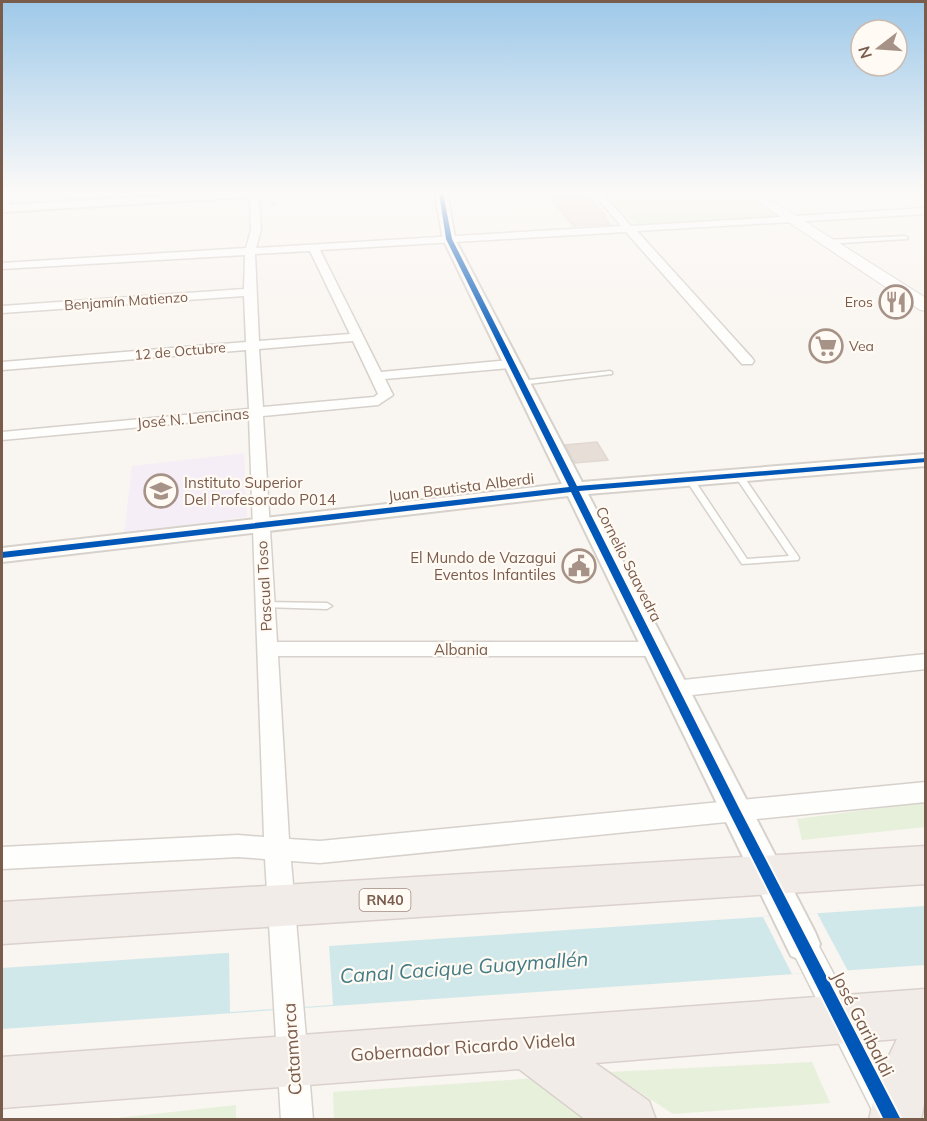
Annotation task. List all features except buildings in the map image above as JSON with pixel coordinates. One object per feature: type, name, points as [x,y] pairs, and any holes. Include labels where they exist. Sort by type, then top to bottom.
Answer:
[{"type":"highway","name":"RN40","points":[[2,923],[768,877],[926,865]]},
{"type":"highway","name":"Gobernador Ricardo Videla","points":[[2,1083],[926,1013]]},
{"type":"highway","points":[[524,1042],[630,1119]]},
{"type":"highway","points":[[894,1119],[905,1073],[913,1056],[926,1044]]},
{"type":"main road","points":[[831,245],[926,306]]},
{"type":"street","name":"Pascual Toso","points":[[252,245],[250,292],[255,412],[277,848],[287,978]]},
{"type":"street","points":[[2,266],[342,245]]},
{"type":"street","name":"Cornelio Saavedra","points":[[452,245],[735,812],[811,959]]},
{"type":"street","points":[[644,245],[747,361]]},
{"type":"street","points":[[313,247],[378,376],[515,374]]},
{"type":"street","name":"Benjamín Matienzo","points":[[2,310],[250,292]]},
{"type":"street","name":"12 de Octubre","points":[[2,366],[359,337]]},
{"type":"street","name":"José N. Lencinas","points":[[2,436],[378,400],[386,395],[378,376]]},
{"type":"street","name":"Juan Bautista Alberdi","points":[[2,555],[575,489],[926,460]]},
{"type":"street","name":"Albania","points":[[268,649],[655,649]]},
{"type":"street","points":[[674,689],[926,661]]},
{"type":"street","points":[[2,858],[238,846],[320,852],[926,792]]},
{"type":"street","name":"José Garibaldi","points":[[811,959],[894,1119]]},
{"type":"street","name":"Catamarca","points":[[287,978],[297,1119]]},
{"type":"lane","points":[[515,374],[610,373]]},
{"type":"lane","points":[[690,480],[745,562],[795,558],[739,476]]},
{"type":"lane","points":[[266,605],[327,606]]},
{"type":"shaded area","points":[[244,453],[247,517],[124,533],[132,466]]},
{"type":"green space","points":[[925,802],[925,827],[802,840],[797,819]]},
{"type":"green space","points":[[812,1062],[830,1103],[673,1114],[609,1072]]},
{"type":"green space","points":[[538,1078],[587,1119],[334,1119],[333,1092]]},
{"type":"green space","points":[[236,1105],[236,1119],[108,1119]]},
{"type":"water","name":"Canal Cacique Guaymallén","points":[[925,906],[925,965],[2,1029],[2,968]]},
{"type":"pier","points":[[817,913],[848,971],[792,974],[763,917]]},
{"type":"pier","points":[[329,945],[333,1005],[230,1012],[229,952]]},
{"type":"cycle path","points":[[452,245],[735,812],[893,1120]]},
{"type":"cycle path","points":[[2,555],[575,489],[926,460]]},
{"type":"place","name":"Eros","points":[[896,302]]},
{"type":"place","name":"Vea","points":[[826,346]]},
{"type":"place","name":"Instituto Superior Del Profesorado P014","points":[[161,491]]},
{"type":"place","name":"El Mundo de Vazagui Eventos Infantiles","points":[[579,566]]}]
